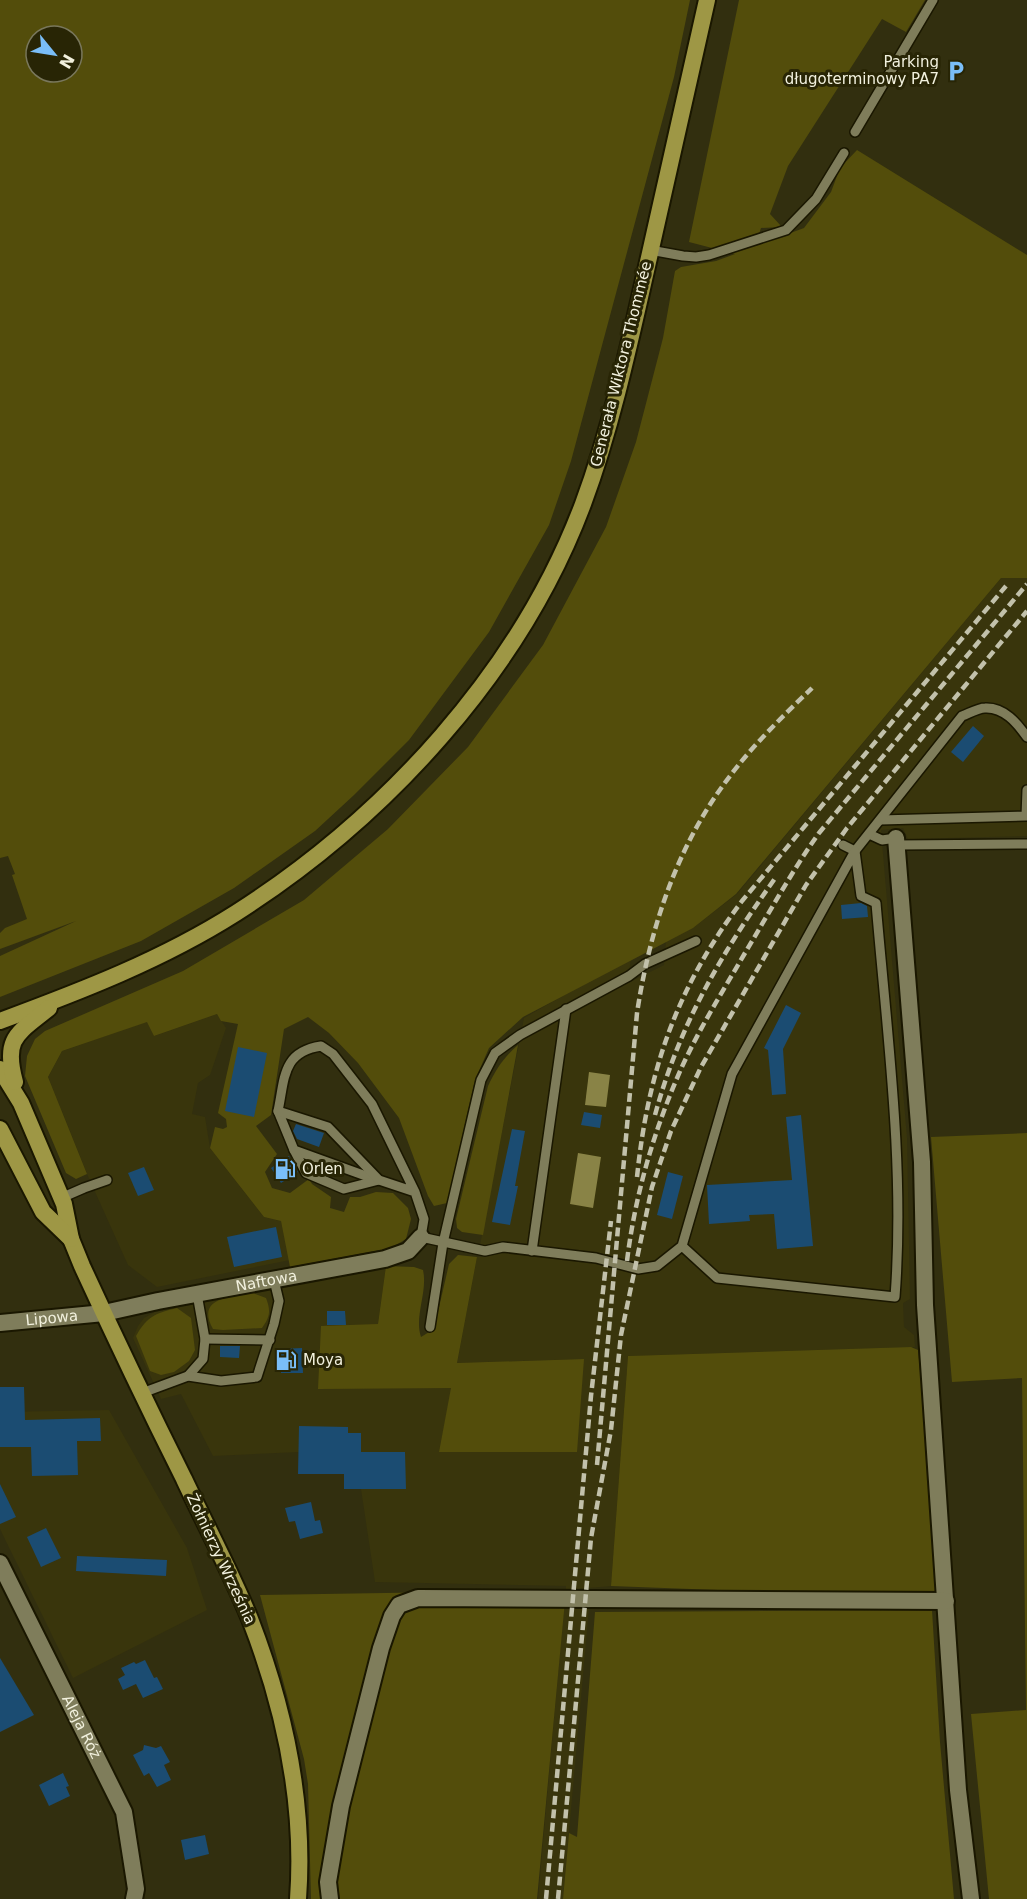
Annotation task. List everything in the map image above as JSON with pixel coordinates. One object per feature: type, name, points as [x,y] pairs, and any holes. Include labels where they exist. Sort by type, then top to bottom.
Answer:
[{"type":"main road","name":"Generała Wiktora Thommée","points":[[0,1021],[61,998],[168,951],[235,914],[290,876],[340,837],[386,795],[428,751],[472,698],[530,612],[564,548],[583,503],[620,380],[707,0]]},
{"type":"main road","points":[[21,1103],[10,1063],[12,1043],[26,1027],[61,998]]},
{"type":"main road","name":"Żołnierzy Września","points":[[0,1068],[21,1103],[61,1198],[71,1239],[249,1618],[270,1676],[286,1737],[295,1791],[299,1854],[298,1899]]},
{"type":"main road","name":"Żołnierzy Września","points":[[0,1129],[43,1212],[71,1239]]},
{"type":"street","points":[[896,841],[921,1142],[925,1305],[958,1791],[971,1899]]},
{"type":"street","name":"Naftowa","points":[[104,1313],[385,1259],[408,1251],[421,1237]]},
{"type":"street","name":"Lipowa","points":[[0,1323],[104,1313]]},
{"type":"street","name":"Aleja Róż","points":[[0,1563],[124,1812],[136,1889],[134,1899]]},
{"type":"street","points":[[330,1899],[328,1882],[341,1806],[381,1648],[399,1605],[418,1598],[946,1601]]},
{"type":"lane","points":[[855,132],[933,0]]},
{"type":"lane","points":[[650,250],[696,257],[709,255],[786,230],[816,199],[844,153]]},
{"type":"lane","points":[[379,1180],[344,1189],[306,1173],[278,1111],[287,1068],[295,1055],[306,1048],[321,1046],[333,1054],[372,1104],[416,1192],[424,1219],[421,1237],[486,1251],[503,1247],[596,1258],[638,1269],[657,1266],[682,1245],[732,1074],[855,851],[962,716],[983,707],[1001,711],[1017,722],[1027,737]]},
{"type":"lane","points":[[880,820],[1026,816],[1027,790]]},
{"type":"lane","points":[[869,834],[882,840],[896,841],[1027,844]]},
{"type":"lane","points":[[843,845],[855,851]]},
{"type":"lane","points":[[682,1245],[717,1278],[895,1297],[899,1243],[896,1137],[876,903],[861,896],[855,851]]},
{"type":"lane","points":[[430,1327],[443,1243],[481,1080],[495,1053],[566,1009],[629,976],[645,964],[696,941]]},
{"type":"lane","points":[[532,1251],[566,1009]]},
{"type":"lane","points":[[278,1111],[328,1127],[379,1180]]},
{"type":"lane","points":[[294,1150],[416,1192]]},
{"type":"lane","points":[[61,1198],[106,1180]]},
{"type":"lane","points":[[188,1376],[222,1381],[257,1377],[270,1340],[279,1301],[274,1280]]},
{"type":"lane","points":[[142,1393],[188,1376],[203,1359],[205,1339],[197,1294]]},
{"type":"lane","points":[[205,1339],[270,1340]]},
{"type":"shaded area","points":[[0,0],[690,0],[674,77],[571,461],[549,525],[489,632],[409,740],[315,831],[234,888],[141,941],[0,997],[0,956],[76,921],[0,949],[0,933],[5,928],[27,919],[8,856],[0,858]]},
{"type":"shaded area","points":[[739,0],[925,0],[906,32],[882,19],[788,166],[770,214],[782,227],[761,228],[755,246],[804,228],[831,192],[840,168],[857,150],[1027,255],[1027,578],[1001,578],[736,894],[693,928],[523,1017],[489,1048],[475,1080],[447,1203],[434,1206],[428,1196],[399,1118],[358,1063],[329,1033],[308,1017],[284,1029],[271,1115],[256,1126],[277,1154],[265,1172],[272,1188],[290,1193],[309,1179],[312,1184],[331,1197],[330,1208],[344,1212],[350,1197],[360,1197],[376,1192],[393,1193],[408,1208],[411,1219],[406,1239],[391,1248],[290,1267],[281,1221],[264,1217],[210,1148],[215,1127],[223,1129],[227,1127],[226,1119],[218,1113],[238,1024],[221,1021],[217,1014],[154,1036],[147,1022],[62,1051],[48,1077],[87,1174],[76,1179],[66,1173],[25,1076],[27,1056],[35,1039],[45,1031],[183,971],[304,900],[388,829],[468,747],[543,645],[606,527],[636,442],[663,338],[675,271],[681,267],[716,261],[735,254],[689,242]]},
{"type":"shaded area","points":[[1001,578],[1027,578],[1027,836],[908,839],[903,828],[881,830],[907,1138],[910,1299],[903,1303],[904,1327],[914,1335],[915,1347],[628,1356],[611,1586],[566,1590],[566,1586],[375,1582],[361,1489],[361,1452],[213,1456],[181,1394],[161,1399],[133,1338],[138,1326],[144,1318],[155,1312],[386,1266],[378,1324],[452,1388],[439,1452],[584,1359],[457,1363],[477,1257],[484,1257],[487,1245],[480,1245],[524,1018],[631,957],[628,983],[664,965],[666,941],[694,927],[737,894]]},
{"type":"shaded area","points":[[217,1014],[226,1028],[210,1075],[198,1083],[192,1114],[205,1117],[210,1148],[264,1217],[281,1221],[290,1260],[157,1287],[128,1265],[87,1174],[48,1077],[62,1051],[148,1021],[154,1036]]},
{"type":"shaded area","points":[[518,1045],[483,1235],[462,1232],[457,1228],[456,1219],[488,1086],[501,1064]]},
{"type":"shaded area","points":[[589,1072],[610,1075],[606,1107],[585,1105]]},
{"type":"shaded area","points":[[1027,1133],[1027,1899],[989,1899],[971,1714],[1026,1710],[1022,1378],[952,1382],[931,1137]]},
{"type":"shaded area","points":[[578,1153],[601,1157],[593,1208],[570,1204]]},
{"type":"shaded area","points":[[458,1255],[477,1257],[457,1363],[584,1359],[577,1452],[439,1452],[451,1388],[318,1389],[321,1326],[378,1324],[386,1266],[414,1267],[423,1270],[424,1278],[419,1321],[421,1337],[434,1329],[449,1264]]},
{"type":"shaded area","points":[[253,1293],[266,1298],[268,1303],[269,1314],[262,1328],[213,1329],[209,1318],[212,1305],[218,1300]]},
{"type":"shaded area","points":[[177,1308],[191,1318],[195,1350],[189,1361],[174,1372],[161,1375],[150,1371],[136,1336],[153,1316]]},
{"type":"shaded area","points":[[911,1347],[918,1350],[941,1594],[822,1594],[611,1586],[628,1356]]},
{"type":"shaded area","points":[[109,1410],[187,1548],[207,1610],[73,1678],[0,1529],[0,1412]]},
{"type":"shaded area","points":[[566,1590],[537,1899],[311,1899],[308,1784],[304,1759],[260,1595]]},
{"type":"shaded area","points":[[564,1606],[589,1608],[563,1899],[538,1899]]},
{"type":"shaded area","points":[[932,1610],[940,1742],[954,1899],[563,1899],[569,1833],[577,1837],[595,1612]]},
{"type":"building","points":[[973,726],[984,736],[963,762],[951,752]]},
{"type":"building","points":[[861,903],[867,906],[868,917],[842,919],[841,905]]},
{"type":"building","points":[[786,1005],[801,1013],[783,1049],[786,1094],[772,1095],[768,1050],[764,1048]]},
{"type":"building","points":[[238,1047],[267,1053],[254,1117],[225,1111]]},
{"type":"building","points":[[584,1112],[602,1115],[600,1128],[581,1125]]},
{"type":"building","points":[[801,1115],[813,1246],[777,1249],[774,1214],[749,1215],[750,1221],[709,1224],[707,1185],[792,1180],[786,1117]]},
{"type":"building","points":[[296,1124],[324,1133],[319,1147],[297,1139],[293,1131]]},
{"type":"building","points":[[512,1129],[525,1131],[510,1225],[492,1222]]},
{"type":"building","name":"Orlen","points":[[289,1156],[298,1172],[281,1183],[271,1168]]},
{"type":"building","points":[[144,1167],[154,1190],[138,1196],[128,1173]]},
{"type":"building","points":[[668,1172],[683,1176],[672,1219],[657,1215]]},
{"type":"building","points":[[276,1227],[282,1257],[234,1267],[227,1237]]},
{"type":"building","points":[[327,1311],[345,1311],[346,1325],[327,1325]]},
{"type":"building","points":[[220,1346],[240,1346],[239,1358],[220,1357]]},
{"type":"building","points":[[302,1348],[303,1373],[281,1373],[281,1349]]},
{"type":"building","points":[[0,1387],[24,1387],[25,1420],[100,1418],[101,1441],[77,1441],[78,1475],[32,1476],[31,1447],[0,1447]]},
{"type":"building","points":[[299,1426],[348,1427],[348,1433],[361,1433],[361,1452],[405,1452],[406,1489],[344,1489],[344,1474],[298,1474]]},
{"type":"building","points":[[0,1484],[16,1517],[0,1524]]},
{"type":"building","points":[[311,1502],[315,1521],[320,1520],[323,1533],[300,1539],[295,1521],[289,1522],[285,1508]]},
{"type":"building","points":[[46,1528],[61,1558],[41,1567],[27,1537]]},
{"type":"building","points":[[77,1556],[167,1560],[166,1576],[76,1571]]},
{"type":"building","points":[[0,1658],[34,1715],[0,1732]]},
{"type":"building","points":[[145,1660],[154,1678],[157,1677],[163,1689],[143,1698],[136,1684],[123,1690],[118,1679],[125,1675],[121,1668]]},
{"type":"building","points":[[144,1745],[156,1748],[161,1746],[170,1762],[164,1765],[171,1780],[157,1787],[149,1773],[144,1776],[133,1755],[143,1750]]},
{"type":"building","points":[[63,1773],[69,1786],[66,1787],[70,1796],[49,1806],[39,1785]]},
{"type":"building","points":[[205,1835],[209,1854],[185,1860],[181,1840]]},
{"type":"railway","points":[[627,1261],[640,1187],[671,1092],[703,1025],[772,907],[819,833],[1027,584]]},
{"type":"railway","points":[[637,1177],[649,1101],[669,1031],[683,998],[719,933],[742,901],[1006,586]]},
{"type":"railway","points":[[558,1899],[591,1538],[611,1430],[621,1335],[652,1187],[671,1131],[701,1067],[806,885],[847,828],[1027,611]]},
{"type":"railway","points":[[597,1465],[637,1013],[658,919],[681,859],[711,803],[749,753],[812,688]]},
{"type":"railway","points":[[655,1115],[677,1050],[704,990],[737,934],[776,877]]},
{"type":"railway","points":[[546,1899],[591,1396],[611,1221]]},
{"type":"place","name":"Parking długoterminowy PA7","points":[[956,71]]},
{"type":"place","name":"Orlen","points":[[285,1169]]},
{"type":"place","name":"Moya","points":[[286,1360]]}]
